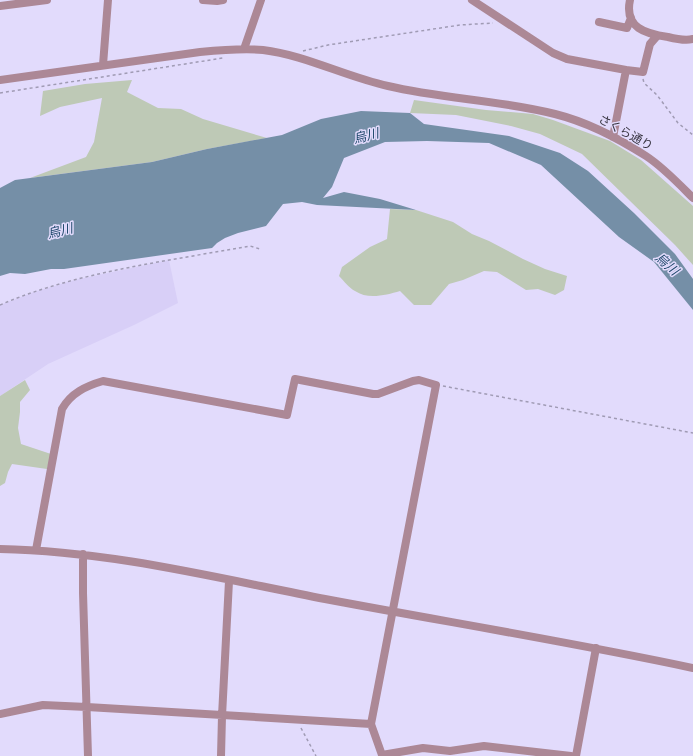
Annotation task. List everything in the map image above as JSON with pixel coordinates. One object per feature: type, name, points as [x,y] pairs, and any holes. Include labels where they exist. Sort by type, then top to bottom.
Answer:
[{"type":"street","points":[[0,6],[47,0]]},
{"type":"street","points":[[103,65],[108,0]]},
{"type":"street","points":[[202,0],[223,0]]},
{"type":"street","points":[[244,49],[261,0]]},
{"type":"street","points":[[472,0],[553,53],[567,59],[643,72],[650,44],[657,36]]},
{"type":"street","points":[[630,0],[628,7],[629,15],[641,30],[657,36],[683,40],[693,39]]},
{"type":"street","points":[[599,22],[627,28],[631,18]]},
{"type":"street","name":"さくら通り","points":[[0,80],[200,52],[231,49],[264,50],[296,57],[369,82],[398,88],[535,109],[573,120],[613,137],[647,156],[671,176],[693,198]]},
{"type":"street","points":[[613,137],[626,70]]},
{"type":"street","points":[[36,550],[62,409],[67,400],[86,387],[103,381],[287,416],[295,379],[373,394],[378,394],[419,380],[436,385],[371,724],[382,756],[423,748],[450,751],[484,746],[571,756]]},
{"type":"street","points":[[0,549],[83,554],[596,648],[693,668]]},
{"type":"street","points":[[83,554],[88,756]]},
{"type":"street","points":[[221,756],[229,581]]},
{"type":"street","points":[[576,756],[596,648]]},
{"type":"street","points":[[0,714],[43,705],[87,706],[222,716],[371,724]]},
{"type":"path","points":[[300,51],[328,45],[460,26],[497,23],[502,20]]},
{"type":"path","points":[[0,93],[228,58]]},
{"type":"path","points":[[643,72],[642,75],[644,83],[657,95],[678,123],[693,135]]},
{"type":"path","points":[[0,305],[34,292],[97,275],[169,260],[250,246],[260,249]]},
{"type":"path","points":[[436,385],[693,433]]},
{"type":"path","points":[[298,720],[316,756]]},
{"type":"shaded area","points":[[169,260],[178,303],[134,325],[48,364],[0,396],[0,305],[34,292],[75,280]]},
{"type":"green space","points":[[132,80],[127,92],[158,108],[181,109],[203,119],[267,138],[207,149],[152,162],[30,178],[86,157],[94,142],[102,98],[60,107],[40,116],[43,91],[85,84]]},
{"type":"green space","points":[[414,100],[486,110],[533,114],[610,141],[641,160],[693,206],[693,265],[675,245],[582,154],[540,134],[511,126],[456,115],[410,113]]},
{"type":"green space","points":[[390,209],[416,210],[453,222],[472,234],[523,259],[545,269],[567,276],[564,290],[555,295],[538,289],[526,290],[497,272],[484,271],[449,284],[431,305],[414,305],[400,291],[377,296],[360,294],[351,288],[339,276],[342,267],[370,247],[387,239]]},
{"type":"green space","points":[[25,380],[30,390],[20,402],[18,428],[21,444],[51,454],[47,469],[12,464],[5,483],[0,486],[0,396]]},
{"type":"water","name":"烏川","points":[[361,111],[410,113],[424,124],[509,136],[560,153],[588,171],[634,213],[675,254],[693,279],[693,310],[654,262],[619,237],[541,165],[489,143],[427,141],[385,142],[344,158],[332,187],[323,198],[344,192],[380,199],[416,210],[317,205],[302,202],[283,204],[266,226],[225,238],[212,248],[64,269],[51,269],[25,274],[10,273],[0,276],[0,188],[15,180],[152,162],[207,149],[282,135],[321,119]]}]
